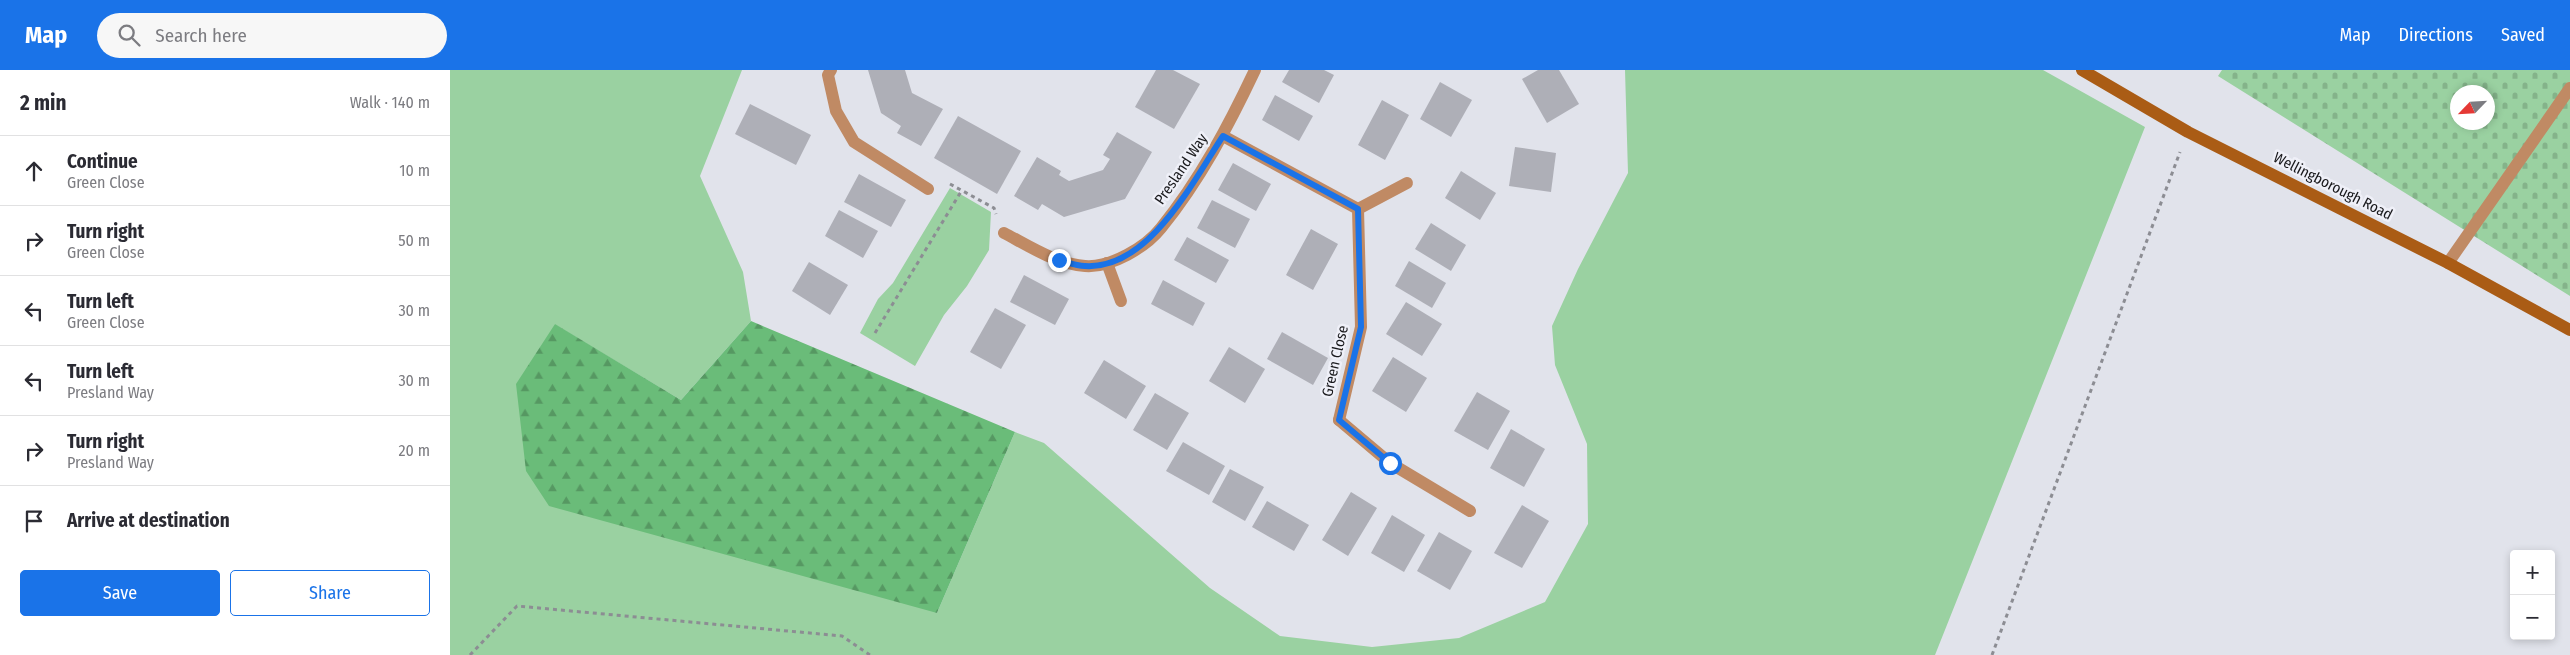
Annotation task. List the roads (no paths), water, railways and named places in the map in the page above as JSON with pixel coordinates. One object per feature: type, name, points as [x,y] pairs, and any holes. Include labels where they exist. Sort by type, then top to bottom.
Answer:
[{"type":"main road","name":"Wellingborough Road","points":[[2082,70],[2188,132],[2448,262],[2570,330]]},
{"type":"street","points":[[830,70],[828,75],[836,111],[854,142],[928,189]]},
{"type":"street","name":"Presland Way","points":[[1004,233],[1059,260],[1086,266],[1108,263],[1126,256],[1160,229],[1223,136],[1255,70]]},
{"type":"street","points":[[2448,262],[2570,88]]},
{"type":"street","points":[[1223,136],[1358,209],[1407,183]]},
{"type":"street","name":"Green Close","points":[[1358,209],[1361,327],[1339,420],[1390,463],[1470,511]]},
{"type":"street","points":[[1108,263],[1121,301]]}]
